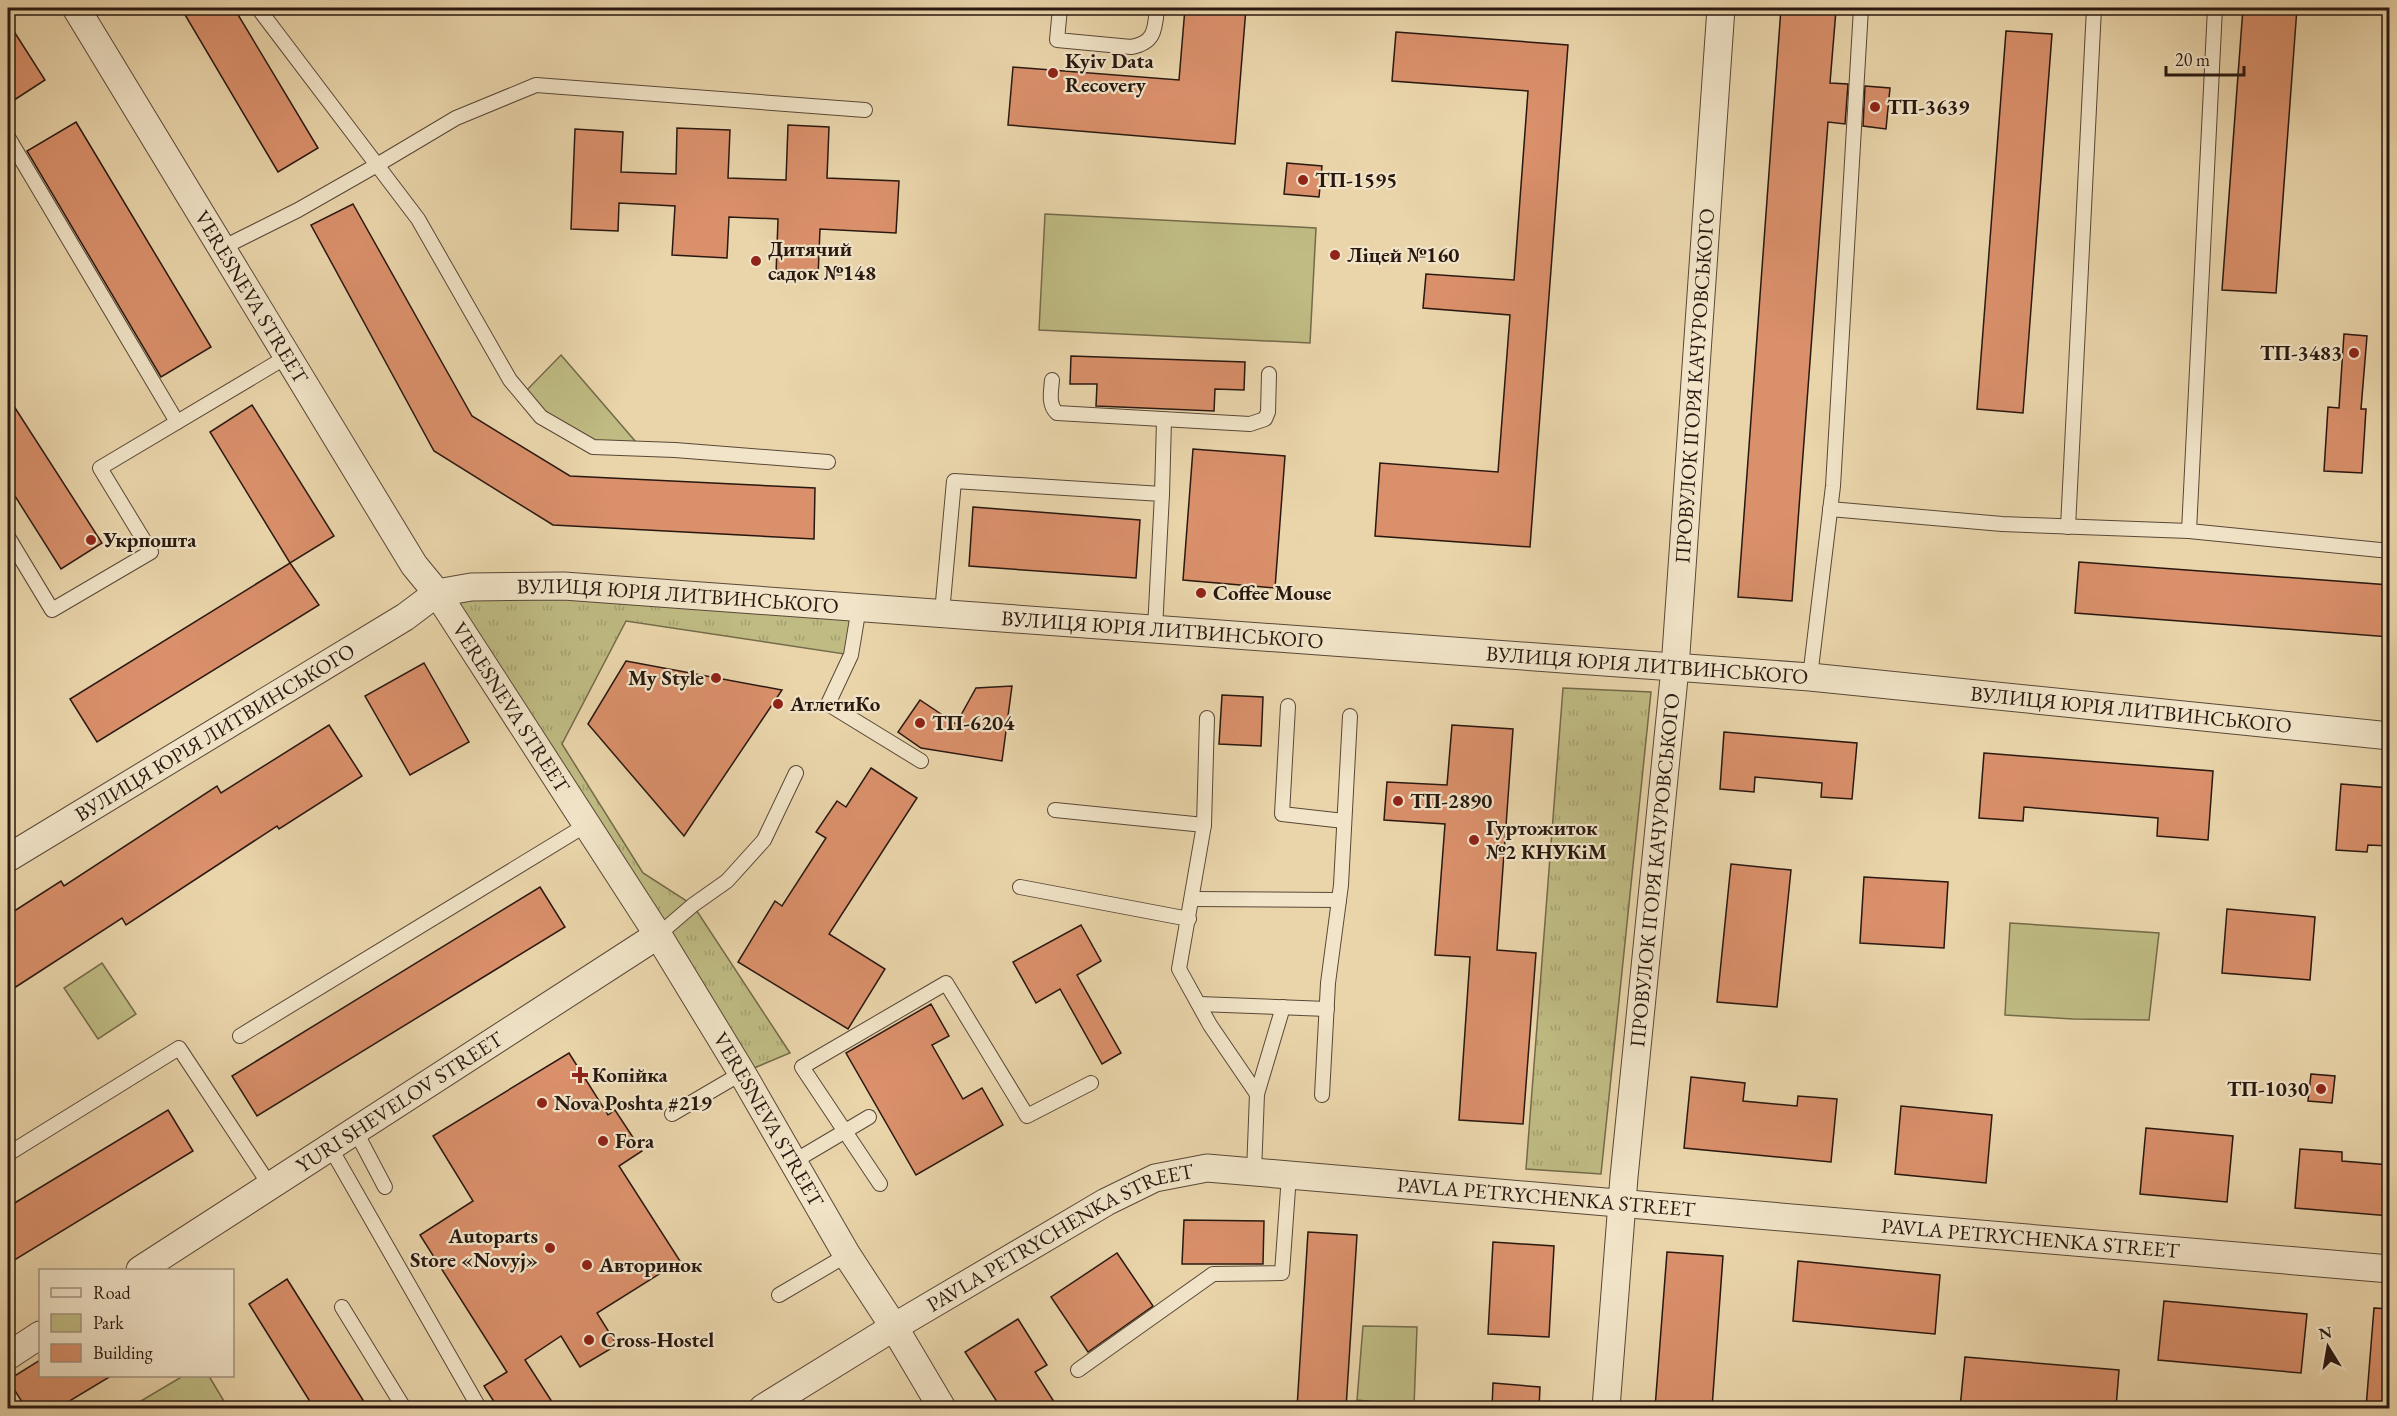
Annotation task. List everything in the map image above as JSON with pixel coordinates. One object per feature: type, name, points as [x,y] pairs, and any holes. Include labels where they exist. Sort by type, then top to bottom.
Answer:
[{"type":"street","name":"VERESNEVA STREET","points":[[76,8],[414,565],[437,593],[658,935],[742,1073],[847,1255],[894,1327],[942,1408]]},
{"type":"street","name":"ПРОВУЛОК ІГОРЯ КАЧУРОВСЬКОГО","points":[[1606,1408],[1623,1202],[1675,668],[1721,8]]},
{"type":"street","name":"ВУЛИЦЯ ЮРІЯ ЛИТВИНСЬКОГО","points":[[8,858],[405,616],[437,593],[471,587],[564,586],[1810,677],[2390,736]]},
{"type":"street","name":"YURI SHEVELOV STREET","points":[[142,1269],[658,935]]},
{"type":"street","name":"PAVLA PETRYCHENKA STREET","points":[[763,1408],[894,1327],[1106,1202],[1155,1178],[1206,1168],[2390,1269]]},
{"type":"street","points":[[8,1356],[39,1336]]},
{"type":"lane","points":[[258,8],[418,219],[510,380],[541,417],[592,447],[675,450],[828,462]]},
{"type":"lane","points":[[1060,8],[1057,40],[1131,47],[1143,45],[1152,36],[1157,8]]},
{"type":"lane","points":[[1810,677],[1830,509],[1861,8]]},
{"type":"lane","points":[[2068,527],[2094,8]]},
{"type":"lane","points":[[2189,531],[2216,8]]},
{"type":"lane","points":[[222,248],[298,210],[456,118],[536,86],[865,110]]},
{"type":"lane","points":[[8,137],[177,422]]},
{"type":"lane","points":[[8,537],[13,557],[52,610],[151,552],[100,468],[288,356]]},
{"type":"lane","points":[[1052,381],[1051,402],[1057,413],[1258,423],[1268,412],[1269,374]]},
{"type":"lane","points":[[1155,629],[1164,420]]},
{"type":"lane","points":[[942,613],[954,481],[1162,494]]},
{"type":"lane","points":[[1830,509],[2002,524],[2189,531],[2390,551]]},
{"type":"lane","points":[[859,608],[851,655],[828,704],[921,761]]},
{"type":"lane","points":[[1288,706],[1282,814],[1344,821]]},
{"type":"lane","points":[[1322,1095],[1326,1009],[1339,900],[1350,716]]},
{"type":"lane","points":[[1208,718],[1204,825],[1179,969],[1210,1025],[1257,1094]]},
{"type":"lane","points":[[658,935],[693,905],[727,881],[764,840],[796,773]]},
{"type":"lane","points":[[1055,810],[1204,825]]},
{"type":"lane","points":[[240,1036],[586,825]]},
{"type":"lane","points":[[1020,887],[1189,919]]},
{"type":"lane","points":[[1192,899],[1339,900]]},
{"type":"lane","points":[[880,1184],[802,1067],[946,983],[1027,1116],[1091,1083]]},
{"type":"lane","points":[[1199,1004],[1326,1009]]},
{"type":"lane","points":[[1254,1172],[1257,1094],[1283,1007]]},
{"type":"lane","points":[[8,1154],[179,1048],[271,1187]]},
{"type":"lane","points":[[672,1114],[742,1073]]},
{"type":"lane","points":[[793,1162],[869,1117]]},
{"type":"lane","points":[[355,1130],[386,1187]]},
{"type":"lane","points":[[330,1147],[477,1404]]},
{"type":"lane","points":[[1078,1370],[1213,1274],[1282,1273],[1289,1175]]},
{"type":"lane","points":[[779,1295],[847,1255]]},
{"type":"lane","points":[[342,1307],[404,1408]]},
{"type":"green space","points":[[1045,214],[1316,228],[1310,343],[1039,330]]},
{"type":"green space","points":[[561,355],[642,449],[593,447],[541,417],[523,394]]},
{"type":"green space","points":[[437,593],[859,607],[851,655],[626,621],[562,744],[643,873],[693,905],[790,1053],[742,1073]]},
{"type":"green space","points":[[1563,688],[1651,692],[1601,1174],[1526,1169]]},
{"type":"green space","points":[[2010,923],[2159,933],[2149,1020],[2005,1015]]},
{"type":"green space","points":[[102,963],[136,1014],[98,1039],[64,988]]},
{"type":"green space","points":[[1363,1326],[1417,1327],[1414,1406],[1357,1400]]},
{"type":"green space","points":[[181,1377],[210,1377],[228,1408],[136,1408],[134,1405]]},
{"type":"building","points":[[181,8],[234,8],[318,148],[278,172]]},
{"type":"building","name":"Kyiv Data Recovery","points":[[1185,8],[1246,8],[1235,144],[1008,125],[1013,67],[1179,80]]},
{"type":"building","points":[[1781,8],[1836,10],[1830,83],[1848,84],[1845,124],[1828,122],[1792,601],[1738,597]]},
{"type":"building","points":[[2243,8],[2297,8],[2276,293],[2222,290]]},
{"type":"building","points":[[8,22],[45,80],[8,104]]},
{"type":"building","points":[[2006,31],[2052,34],[2023,413],[1977,409]]},
{"type":"building","points":[[1396,32],[1568,45],[1530,547],[1375,536],[1380,463],[1498,472],[1510,315],[1423,308],[1426,274],[1514,280],[1528,91],[1392,81]]},
{"type":"building","name":"ТП-3639","points":[[1865,86],[1890,88],[1886,129],[1863,126]]},
{"type":"building","points":[[76,122],[211,347],[161,377],[27,151]]},
{"type":"building","points":[[788,125],[829,127],[827,178],[899,181],[896,233],[820,229],[818,277],[776,275],[778,219],[729,217],[727,258],[672,255],[675,206],[619,203],[618,231],[571,229],[575,129],[623,132],[621,172],[676,174],[677,128],[730,130],[728,178],[786,180]]},
{"type":"building","name":"ТП-1595","points":[[1287,163],[1322,166],[1319,197],[1284,194]]},
{"type":"building","points":[[353,204],[472,416],[570,476],[815,488],[814,539],[553,525],[434,451],[311,225]]},
{"type":"building","points":[[2344,334],[2367,336],[2361,409],[2366,409],[2362,473],[2324,471],[2328,407],[2339,408]]},
{"type":"building","points":[[1071,356],[1245,362],[1244,390],[1215,389],[1214,411],[1096,406],[1097,384],[1070,384]]},
{"type":"building","points":[[8,397],[102,543],[61,569],[8,485]]},
{"type":"building","points":[[252,405],[334,536],[290,563],[210,432]]},
{"type":"building","points":[[1193,449],[1285,456],[1275,588],[1183,580]]},
{"type":"building","points":[[973,507],[1140,520],[1136,578],[969,566]]},
{"type":"building","points":[[2079,562],[2390,585],[2390,637],[2075,613]]},
{"type":"building","points":[[290,563],[319,605],[97,742],[70,699]]},
{"type":"building","points":[[626,661],[782,690],[684,836],[588,724]]},
{"type":"building","points":[[424,663],[469,742],[410,775],[365,696]]},
{"type":"building","points":[[1012,686],[1002,761],[921,748],[898,732],[920,700],[956,724],[976,688]]},
{"type":"building","points":[[1222,695],[1263,697],[1261,746],[1219,744]]},
{"type":"building","points":[[329,725],[362,776],[279,829],[277,826],[126,925],[122,918],[8,992],[8,915],[61,881],[64,886],[217,786],[221,793]]},
{"type":"building","name":"Гуртожиток №2 КНУКіМ","points":[[1452,725],[1513,729],[1497,950],[1536,953],[1523,1124],[1459,1120],[1470,957],[1435,955],[1445,824],[1384,820],[1387,782],[1447,785]]},
{"type":"building","points":[[1724,732],[1857,743],[1852,799],[1821,797],[1822,783],[1755,777],[1754,792],[1720,789]]},
{"type":"building","points":[[1984,753],[2213,771],[2208,840],[2157,836],[2158,818],[2024,807],[2023,821],[1979,818]]},
{"type":"building","points":[[871,768],[917,798],[829,934],[885,969],[848,1029],[738,962],[775,901],[782,906],[826,838],[816,832],[837,801],[846,807]]},
{"type":"building","points":[[2341,784],[2390,788],[2390,846],[2368,845],[2367,852],[2336,850]]},
{"type":"building","points":[[1731,864],[1791,870],[1777,1007],[1717,1002]]},
{"type":"building","points":[[1864,877],[1948,882],[1944,948],[1860,943]]},
{"type":"building","points":[[540,887],[565,927],[257,1116],[232,1076]]},
{"type":"building","points":[[2227,909],[2315,917],[2310,980],[2222,973]]},
{"type":"building","points":[[1081,925],[1101,961],[1077,975],[1121,1053],[1102,1064],[1060,989],[1036,1003],[1013,962]]},
{"type":"building","points":[[931,1004],[949,1036],[932,1045],[963,1099],[982,1088],[1003,1125],[916,1175],[846,1053]]},
{"type":"building","name":"Autoparts Store «Novyj»","points":[[569,1053],[608,1115],[615,1110],[642,1151],[619,1166],[680,1261],[597,1313],[617,1345],[580,1367],[561,1336],[525,1360],[556,1408],[498,1408],[484,1386],[507,1372],[420,1235],[473,1201],[433,1136]]},
{"type":"building","name":"ТП-1030","points":[[2311,1074],[2335,1076],[2332,1103],[2308,1101]]},
{"type":"building","points":[[1691,1077],[1745,1083],[1743,1101],[1797,1106],[1798,1096],[1837,1099],[1831,1162],[1684,1148]]},
{"type":"building","points":[[1901,1106],[1992,1115],[1986,1183],[1895,1174]]},
{"type":"building","points":[[168,1110],[193,1151],[8,1264],[8,1207]]},
{"type":"building","points":[[2146,1128],[2233,1136],[2227,1202],[2140,1194]]},
{"type":"building","points":[[2300,1149],[2342,1152],[2342,1161],[2390,1165],[2390,1216],[2295,1208]]},
{"type":"building","points":[[1184,1220],[1264,1221],[1263,1264],[1182,1264]]},
{"type":"building","points":[[1308,1232],[1357,1235],[1346,1408],[1297,1408]]},
{"type":"building","points":[[1493,1242],[1554,1246],[1549,1337],[1488,1334]]},
{"type":"building","points":[[1667,1252],[1723,1256],[1712,1408],[1655,1408]]},
{"type":"building","points":[[1117,1253],[1153,1306],[1088,1352],[1051,1297]]},
{"type":"building","points":[[1798,1261],[1940,1275],[1935,1334],[1793,1321]]},
{"type":"building","points":[[287,1279],[368,1408],[314,1408],[249,1304]]},
{"type":"building","points":[[2164,1301],[2307,1314],[2301,1373],[2158,1360]]},
{"type":"building","points":[[2374,1308],[2390,1309],[2390,1408],[2366,1408]]},
{"type":"building","points":[[1018,1319],[1047,1365],[1035,1372],[1058,1408],[1001,1408],[965,1352]]},
{"type":"building","points":[[1965,1357],[2119,1370],[2116,1408],[1960,1408]]},
{"type":"building","points":[[39,1361],[39,1377],[109,1377],[58,1408],[26,1408],[8,1380]]},
{"type":"building","points":[[1493,1383],[1540,1387],[1539,1408],[1492,1408]]},
{"type":"place","name":"Kyiv Data Recovery","points":[[1053,73]]},
{"type":"place","name":"ТП-3639","points":[[1875,107]]},
{"type":"place","name":"ТП-1595","points":[[1303,180]]},
{"type":"place","name":"Ліцей №160","points":[[1335,255]]},
{"type":"place","name":"Дитячий садок №148","points":[[756,261]]},
{"type":"place","name":"ТП-3483","points":[[2354,353]]},
{"type":"place","name":"Укрпошта","points":[[91,540]]},
{"type":"place","name":"Coffee Mouse","points":[[1201,593]]},
{"type":"place","name":"My Style","points":[[716,678]]},
{"type":"place","name":"АтлетиКо","points":[[778,704]]},
{"type":"place","name":"ТП-6204","points":[[920,723]]},
{"type":"place","name":"ТП-2890","points":[[1398,801]]},
{"type":"place","name":"Гуртожиток №2 КНУКіМ","points":[[1474,840]]},
{"type":"place","name":"Копійка","points":[[580,1075]]},
{"type":"place","name":"ТП-1030","points":[[2321,1089]]},
{"type":"place","name":"Nova Poshta #219","points":[[542,1103]]},
{"type":"place","name":"Fora","points":[[603,1141]]},
{"type":"place","name":"Autoparts Store «Novyj»","points":[[550,1248]]},
{"type":"place","name":"Авторинок","points":[[587,1265]]},
{"type":"place","name":"Cross-Hostel","points":[[589,1340]]}]
